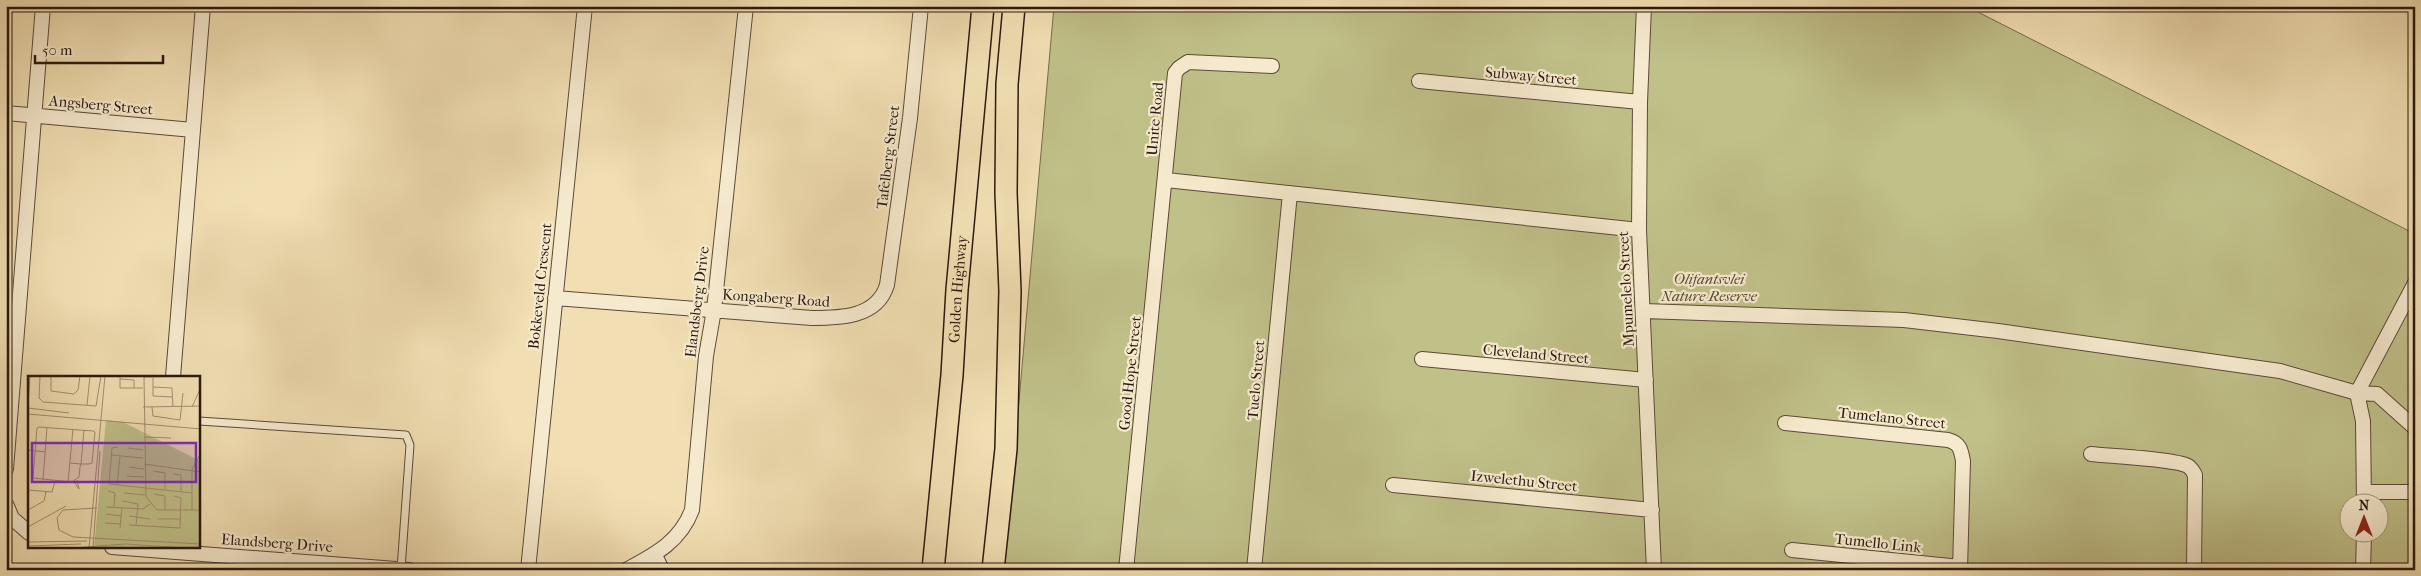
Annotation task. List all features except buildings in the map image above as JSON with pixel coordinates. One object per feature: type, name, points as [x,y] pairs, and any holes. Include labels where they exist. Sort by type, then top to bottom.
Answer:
[{"type":"main road","name":"Golden Highway","points":[[932,570],[952,375],[957,290],[982,6]]},
{"type":"main road","points":[[993,570],[1006,439],[1010,291],[1006,193],[1007,84],[1014,6]]},
{"type":"street","points":[[6,469],[42,6]]},
{"type":"street","points":[[173,376],[203,6]]},
{"type":"street","name":"Bokkeveld Crescent","points":[[528,570],[584,6]]},
{"type":"street","name":"Elandsberg Drive","points":[[626,570],[655,555],[677,535],[689,519],[692,510],[706,356],[714,310],[746,6]]},
{"type":"street","name":"Tafelberg Street","points":[[872,306],[882,295],[887,285],[910,118],[921,6]]},
{"type":"street","name":"Mpumelelo Street","points":[[1644,6],[1640,102],[1639,230],[1654,570]]},
{"type":"street","name":"Unite Road","points":[[1166,180],[1174,76],[1178,68],[1188,62],[1272,66]]},
{"type":"street","name":"Subway Street","points":[[1419,81],[1640,102]]},
{"type":"street","name":"Angsberg Street","points":[[6,113],[193,130]]},
{"type":"street","points":[[1166,180],[1639,230]]},
{"type":"street","name":"Good Hope Street","points":[[1126,570],[1166,180]]},
{"type":"street","name":"Tuelo Street","points":[[1254,570],[1290,193]]},
{"type":"street","points":[[2364,494],[2363,422],[2357,393],[2415,282]]},
{"type":"street","name":"Kongaberg Road","points":[[555,298],[771,316],[845,318],[858,314],[872,306]]},
{"type":"street","points":[[1644,311],[1904,320],[1998,331],[2280,371],[2357,393],[2377,394],[2415,428]]},
{"type":"street","name":"Cleveland Street","points":[[1422,359],[1646,380]]},
{"type":"street","name":"Tumelano Street","points":[[1785,423],[1948,440],[1957,443],[1961,450],[1963,461],[1960,569]]},
{"type":"street","points":[[2091,454],[2168,462],[2186,465],[2191,469],[2195,475],[2194,570]]},
{"type":"street","name":"Izwelethu Street","points":[[1392,485],[1652,510]]},
{"type":"street","points":[[2388,495],[2415,492]]},
{"type":"street","points":[[6,504],[12,518],[28,531]]},
{"type":"street","points":[[2363,570],[2364,544]]},
{"type":"street","name":"Elandsberg Drive","points":[[136,548],[344,567],[408,570]]},
{"type":"street","name":"Tumello Link","points":[[1792,550],[1960,569]]},
{"type":"street","points":[[655,555],[662,570]]},
{"type":"lane","points":[[200,421],[408,437],[410,444],[401,569]]},
{"type":"green space","name":"Olifantsvlei Nature Reserve","points":[[1054,6],[1966,6],[2415,234],[2415,570],[1004,570]]}]
